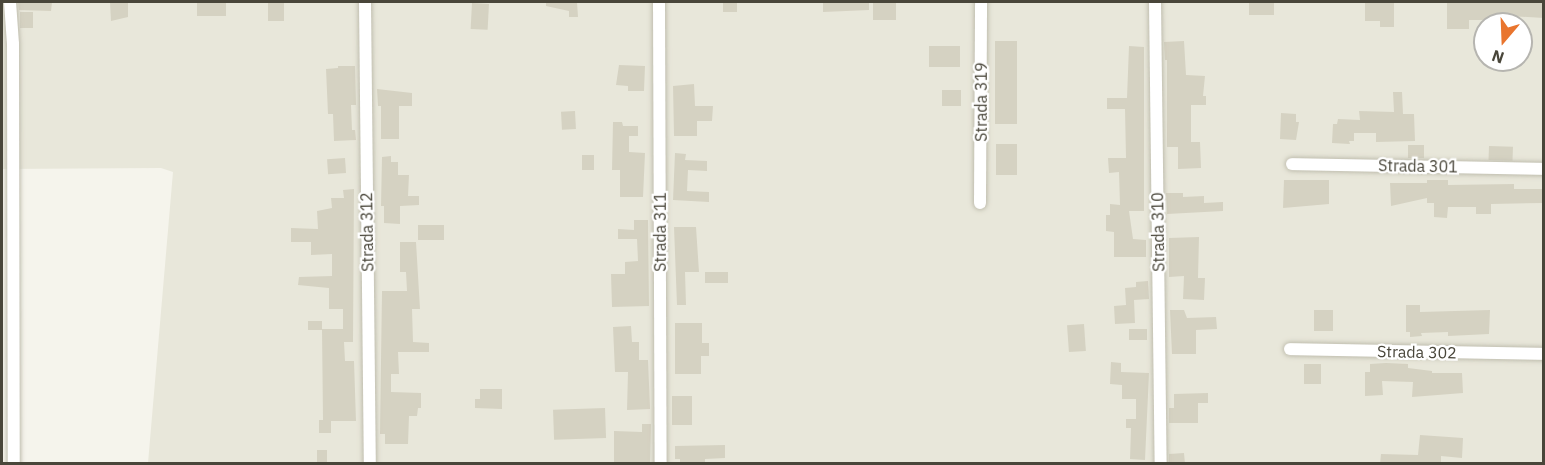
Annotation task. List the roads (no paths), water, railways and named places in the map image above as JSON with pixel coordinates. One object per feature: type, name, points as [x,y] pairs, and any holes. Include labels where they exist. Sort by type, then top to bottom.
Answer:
[{"type":"street","points":[[10,2],[14,44],[15,464]]},
{"type":"street","name":"Strada 312","points":[[365,2],[370,464]]},
{"type":"street","name":"Strada 311","points":[[659,2],[661,464]]},
{"type":"street","name":"Strada 319","points":[[980,203],[981,2]]},
{"type":"street","name":"Strada 310","points":[[1155,2],[1161,464]]},
{"type":"street","name":"Strada 301","points":[[1292,164],[1544,169]]},
{"type":"street","name":"Strada 302","points":[[1290,349],[1544,354]]}]
